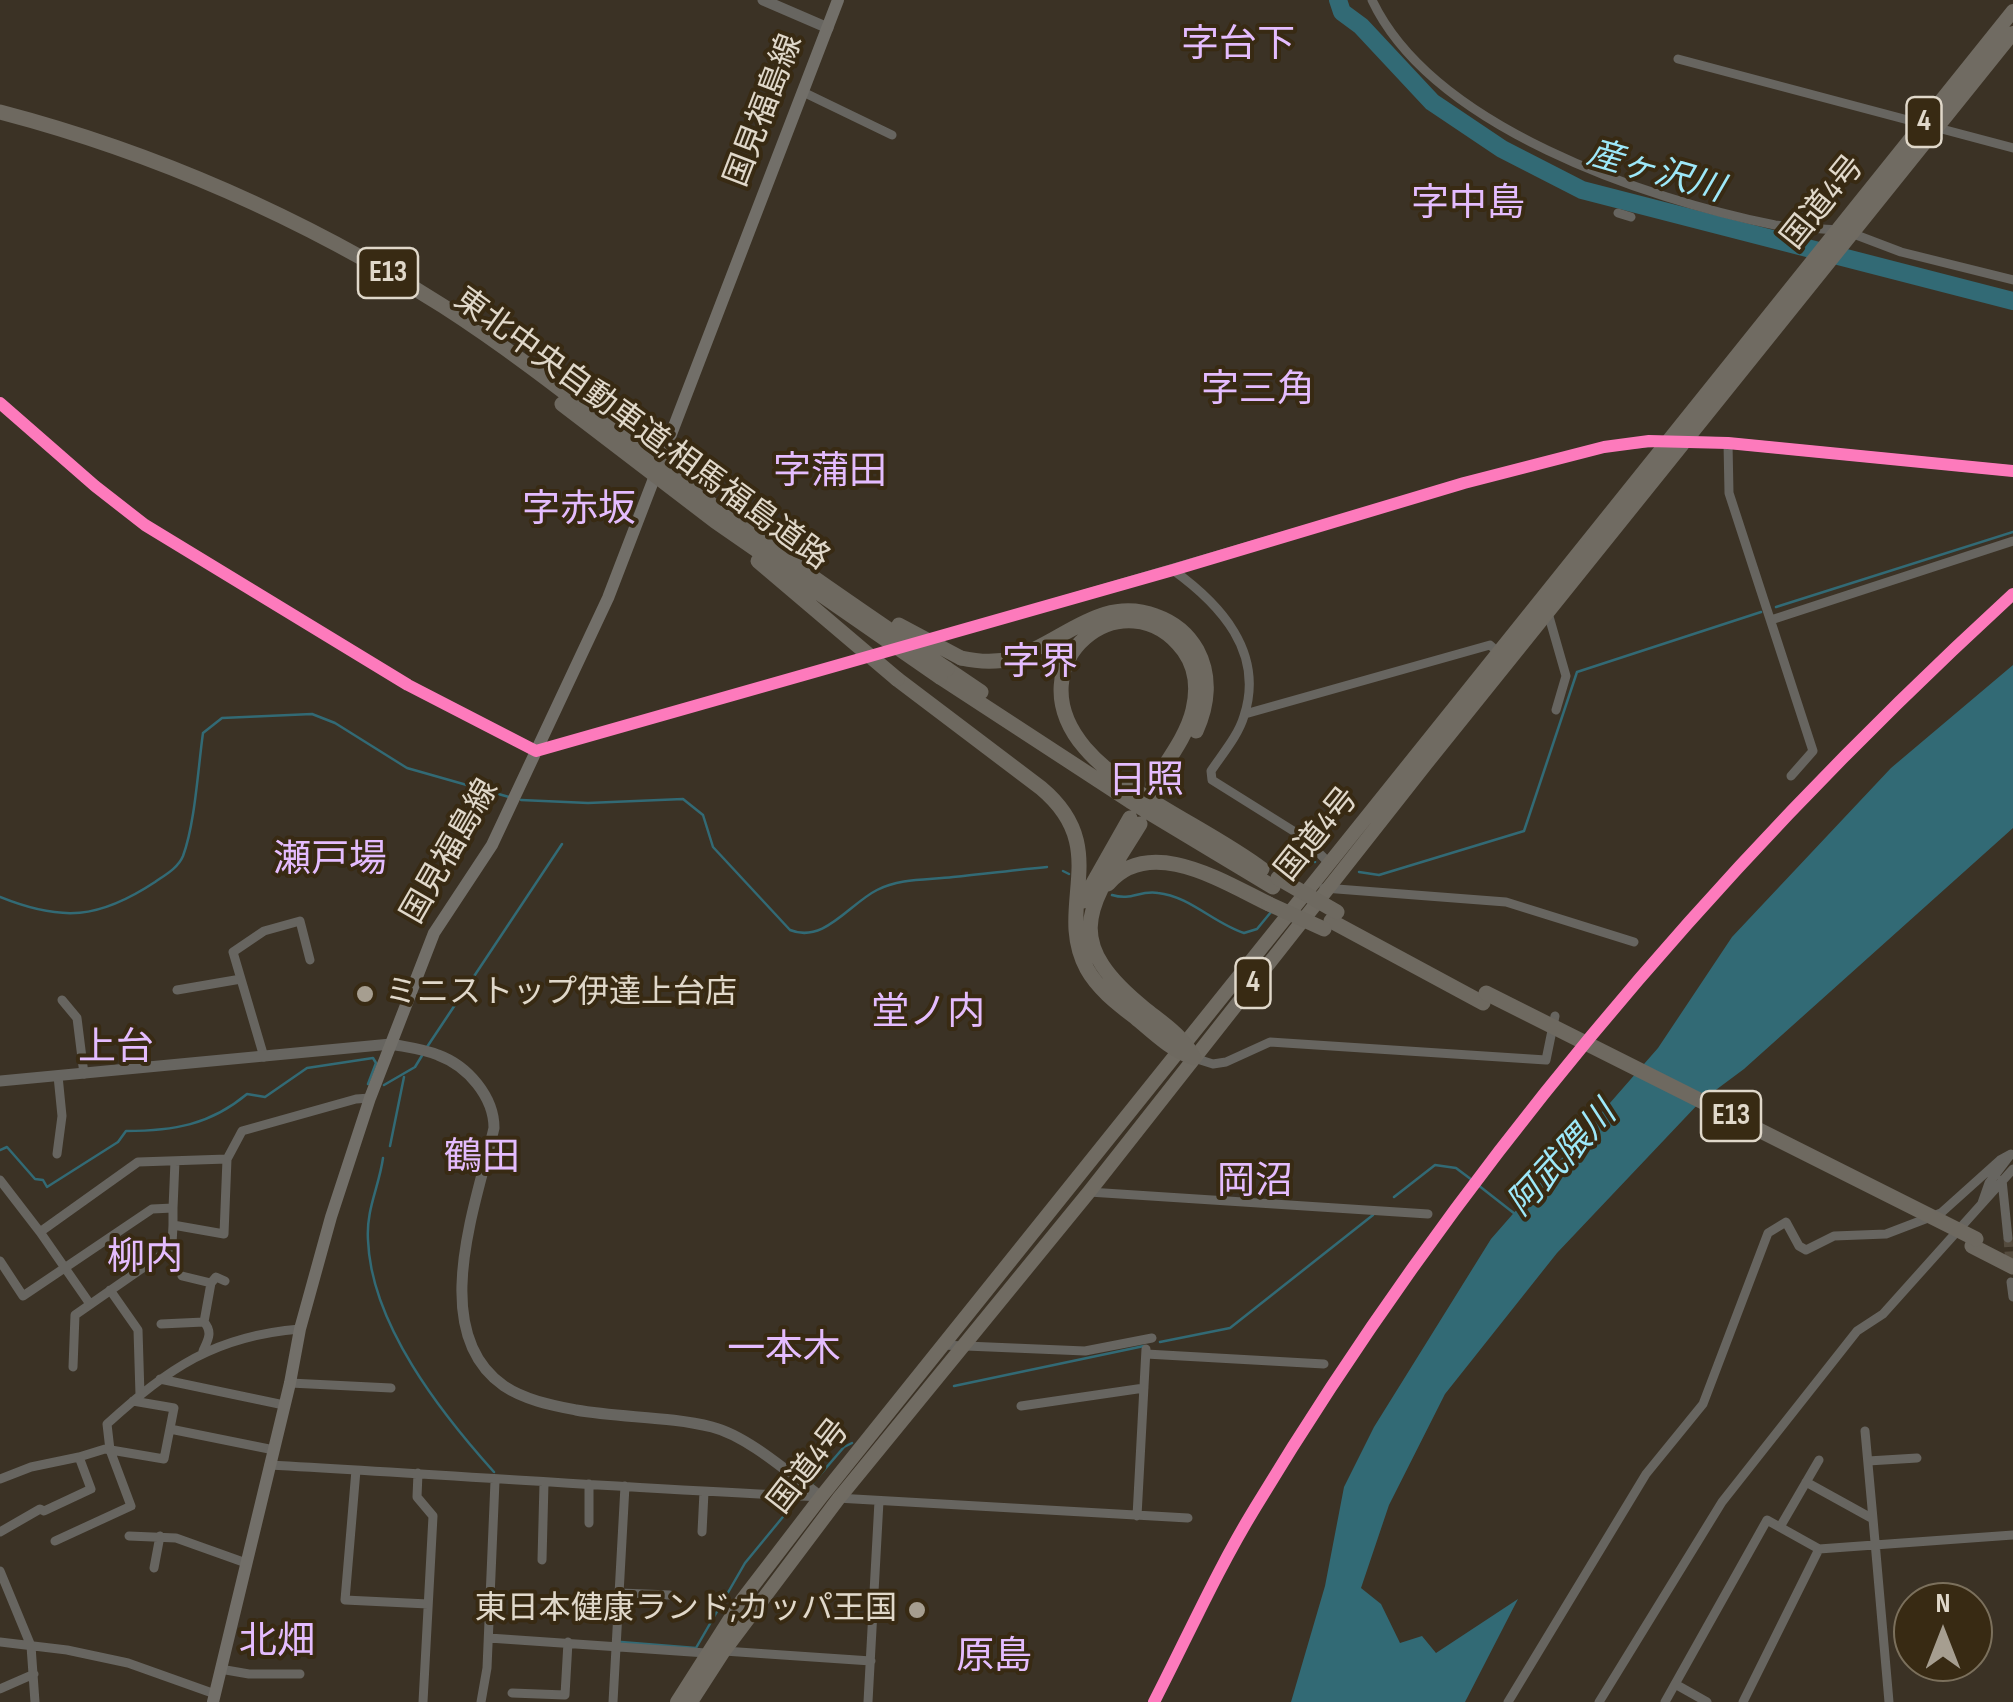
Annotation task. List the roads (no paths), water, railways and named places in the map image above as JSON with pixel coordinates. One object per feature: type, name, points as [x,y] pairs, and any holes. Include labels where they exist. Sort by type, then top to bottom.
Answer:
[{"type":"highway","name":"国道4号","points":[[1930,126],[2013,11]]},
{"type":"highway","name":"国道4号","points":[[676,1702],[706,1653],[821,1497],[941,1345],[1548,613],[1807,267],[1843,234],[1930,126],[2013,33]]},
{"type":"highway","name":"東北中央自動車道;相馬福島道路","points":[[0,112],[113,146],[187,174],[295,222],[375,265],[519,358],[723,520]]},
{"type":"highway","name":"東北中央自動車道;相馬福島道路","points":[[0,121],[102,151],[180,180],[301,234],[450,320],[723,520],[1085,772],[1274,889],[1461,992],[1485,998]]},
{"type":"highway","name":"国道4号","points":[[1320,886],[1330,864],[1500,654],[1823,271],[1843,234]]},
{"type":"highway","points":[[723,520],[961,658],[987,662],[1010,659],[1084,621],[1111,612],[1138,611],[1172,624],[1186,634],[1198,652],[1207,692],[1196,733],[1158,786],[1192,716],[1196,692],[1187,655],[1162,630],[1139,622],[1105,626],[1076,646],[1065,661],[1061,699],[1073,732],[1094,757],[1125,782],[1262,869]]},
{"type":"highway","points":[[723,520],[856,648],[1060,806],[1073,826],[1079,849],[1079,946],[1092,978],[1111,998],[1186,1051]]},
{"type":"highway","name":"東北中央自動車道;相馬福島道路","points":[[943,673],[1262,869],[1274,889]]},
{"type":"highway","points":[[1078,914],[1091,884],[1135,821],[1096,898],[1089,929],[1098,960],[1120,989],[1186,1051]]},
{"type":"highway","points":[[1096,898],[1114,876],[1154,862],[1274,889],[1331,921]]},
{"type":"highway","name":"東北中央自動車道;相馬福島道路","points":[[1331,921],[1974,1242],[2013,1257]]},
{"type":"highway","name":"国道4号","points":[[691,1702],[724,1651],[838,1498],[1088,1192],[1186,1051]]},
{"type":"highway","name":"東北中央自動車道;相馬福島道路","points":[[1974,1242],[2012,1274]]},
{"type":"main road","name":"国見福島線","points":[[214,1698],[300,1329],[331,1216],[370,1098],[434,933],[492,845],[608,598],[838,0]]},
{"type":"street","points":[[763,0],[828,28]]},
{"type":"street","points":[[1372,0],[1384,23],[1450,93],[1522,139],[1612,177],[1699,205],[1772,224],[1843,234],[2013,280]]},
{"type":"street","points":[[1678,60],[2013,148]]},
{"type":"street","points":[[802,92],[892,135]]},
{"type":"street","points":[[1618,213],[1631,217]]},
{"type":"street","points":[[0,403],[146,525],[408,685],[536,751],[1173,570],[1464,482],[1604,447],[1679,441],[1728,443],[2013,470]]},
{"type":"street","points":[[1728,443],[1730,493],[1813,751],[1791,776]]},
{"type":"street","points":[[1771,620],[2013,542]]},
{"type":"street","points":[[1173,570],[1205,592],[1222,610],[1234,631],[1248,673],[1245,714],[1212,770],[1212,780],[1303,837],[1330,864]]},
{"type":"street","points":[[1154,1702],[1252,1512],[1315,1410],[1469,1193],[1603,1023],[1756,846],[1909,689],[2013,594]]},
{"type":"street","points":[[1548,613],[1566,676],[1556,710]]},
{"type":"street","points":[[1245,714],[1490,645],[1500,654]]},
{"type":"street","points":[[1320,886],[1506,902],[1634,942]]},
{"type":"street","points":[[264,1057],[233,952],[264,931],[300,920],[310,960]]},
{"type":"street","points":[[178,990],[240,979]]},
{"type":"street","points":[[62,1000],[78,1018],[84,1074]]},
{"type":"street","points":[[1186,1051],[1213,1064],[1270,1042],[1546,1060],[1555,1016]]},
{"type":"street","points":[[0,1081],[391,1044],[438,1054],[480,1087],[494,1114],[462,1270],[467,1334],[489,1373],[513,1391],[550,1405],[714,1427],[762,1454],[821,1497]]},
{"type":"street","points":[[57,1154],[62,1116],[58,1076]]},
{"type":"street","points":[[173,1225],[224,1234],[227,1159],[242,1131],[356,1098],[370,1098]]},
{"type":"street","points":[[1508,1702],[1646,1474],[1703,1404],[1768,1233],[1786,1222],[1799,1246],[1806,1250],[1834,1236],[1886,1234],[1941,1213],[2011,1154],[1989,1183],[1982,1203]]},
{"type":"street","points":[[40,1232],[138,1162],[227,1159]]},
{"type":"street","points":[[73,1367],[75,1315],[172,1245],[175,1161]]},
{"type":"street","points":[[1599,1702],[1722,1502],[1856,1331],[1883,1314],[2013,1169]]},
{"type":"street","points":[[0,1180],[90,1304]]},
{"type":"street","points":[[2002,1180],[2008,1238]]},
{"type":"street","points":[[1088,1192],[1428,1214]]},
{"type":"street","points":[[0,1261],[4,1276],[23,1296],[152,1209],[174,1208]]},
{"type":"street","points":[[2012,1274],[2013,1297]]},
{"type":"street","points":[[182,1276],[211,1283]]},
{"type":"street","points":[[204,1351],[210,1337],[204,1322],[211,1283],[216,1278],[225,1281]]},
{"type":"street","points":[[110,1290],[138,1330],[136,1398]]},
{"type":"street","points":[[161,1324],[204,1322]]},
{"type":"street","points":[[55,1540],[131,1506],[110,1450],[107,1424],[136,1398],[204,1351],[274,1331],[300,1329]]},
{"type":"street","points":[[941,1345],[1085,1350],[1149,1339],[1137,1516]]},
{"type":"street","points":[[1146,1354],[1324,1364]]},
{"type":"street","points":[[160,1379],[284,1405]]},
{"type":"street","points":[[290,1383],[391,1388]]},
{"type":"street","points":[[1021,1406],[1144,1388]]},
{"type":"street","points":[[0,1480],[31,1467],[110,1450],[164,1459],[174,1408],[136,1398]]},
{"type":"street","points":[[170,1429],[274,1450]]},
{"type":"street","points":[[1865,1431],[1889,1702]]},
{"type":"street","points":[[0,1532],[40,1509],[44,1511],[92,1489],[79,1456]]},
{"type":"street","points":[[1868,1461],[1917,1458]]},
{"type":"street","points":[[1780,1527],[1819,1460]]},
{"type":"street","points":[[269,1465],[1188,1518]]},
{"type":"street","points":[[356,1470],[345,1600],[428,1604]]},
{"type":"street","points":[[418,1473],[417,1497],[432,1516],[423,1702]]},
{"type":"street","points":[[481,1702],[489,1638],[495,1481]]},
{"type":"street","points":[[1806,1482],[1873,1519]]},
{"type":"street","points":[[542,1560],[544,1483]]},
{"type":"street","points":[[589,1484],[589,1523]]},
{"type":"street","points":[[613,1702],[625,1486]]},
{"type":"street","points":[[702,1532],[704,1492]]},
{"type":"street","points":[[868,1702],[879,1501]]},
{"type":"street","points":[[1665,1702],[1767,1520],[1819,1549],[2013,1535]]},
{"type":"street","points":[[129,1536],[176,1538],[246,1563]]},
{"type":"street","points":[[154,1568],[160,1536]]},
{"type":"street","points":[[1743,1702],[1819,1549]]},
{"type":"street","points":[[0,1571],[31,1646],[35,1702]]},
{"type":"street","points":[[620,1593],[670,1595]]},
{"type":"street","points":[[489,1638],[616,1643],[706,1653]]},
{"type":"street","points":[[0,1642],[128,1663],[214,1698]]},
{"type":"street","points":[[512,1693],[565,1695],[568,1642]]},
{"type":"street","points":[[724,1651],[871,1662]]},
{"type":"street","points":[[220,1669],[249,1674],[300,1674]]},
{"type":"street","points":[[0,1689],[34,1674]]},
{"type":"street","points":[[1675,1684],[1706,1702]]},
{"type":"water","name":"阿武隈川","points":[[2013,665],[2013,828],[1744,1069],[1701,1101],[1557,1253],[1445,1394],[1389,1505],[1361,1588],[1381,1604],[1400,1643],[1422,1636],[1436,1653],[1518,1599],[1465,1702],[1291,1702],[1325,1586],[1344,1487],[1374,1427],[1491,1239],[1658,1048],[1732,937],[1891,768]]},
{"type":"waterway","name":"産ヶ沢川","points":[[1338,0],[1342,12],[1361,26],[1432,102],[1502,149],[1582,190],[2013,301]]},
{"type":"waterway","points":[[1776,607],[2013,532]]},
{"type":"waterway","points":[[1359,872],[1379,875],[1524,831],[1577,672],[1761,612]]},
{"type":"waterway","points":[[0,897],[42,910],[80,913],[116,903],[171,871],[181,860],[187,843],[203,733],[222,718],[312,714],[335,723],[407,768],[509,797]]},
{"type":"waterway","points":[[521,800],[588,803],[683,799],[703,815],[713,847],[790,930],[802,933],[825,927],[867,896],[895,883],[1047,867]]},
{"type":"waterway","points":[[427,1047],[562,844]]},
{"type":"waterway","points":[[1294,882],[1299,865],[1305,860],[1315,862]]},
{"type":"waterway","points":[[1063,871],[1069,874]]},
{"type":"waterway","points":[[1112,895],[1169,895],[1244,933],[1257,929],[1271,912]]},
{"type":"waterway","points":[[384,1085],[415,1067],[423,1054]]},
{"type":"waterway","points":[[0,1150],[7,1147],[47,1187],[118,1142],[126,1131],[160,1130],[205,1119],[247,1094],[265,1097],[307,1068],[373,1058],[376,1063],[368,1084]]},
{"type":"waterway","points":[[390,1146],[404,1077]]},
{"type":"waterway","points":[[383,1158],[368,1229],[372,1272],[382,1303],[412,1365],[452,1423],[494,1472]]},
{"type":"waterway","points":[[1394,1197],[1435,1165],[1456,1168],[1472,1180]]},
{"type":"waterway","name":"阿武隈川","points":[[1478,1185],[1515,1214]]},
{"type":"waterway","points":[[1160,1342],[1230,1328],[1373,1215]]},
{"type":"waterway","points":[[954,1386],[1144,1346]]},
{"type":"waterway","points":[[813,1483],[852,1443]]},
{"type":"waterway","points":[[621,1642],[696,1648],[745,1563],[796,1501]]},
{"type":"tunnel","points":[[2008,1238],[2010,1266]]},
{"type":"place","name":"ミニストップ伊達上台店","points":[[365,994]]},
{"type":"place","name":"東日本健康ランド;カッパ王国","points":[[917,1610]]},
{"type":"district","name":"字台下","points":[[1238,46]]},
{"type":"district","name":"字中島","points":[[1468,205]]},
{"type":"district","name":"字三角","points":[[1258,391]]},
{"type":"district","name":"字蒲田","points":[[830,473]]},
{"type":"district","name":"字赤坂","points":[[579,511]]},
{"type":"district","name":"字界","points":[[1040,664]]},
{"type":"district","name":"日照","points":[[1146,782]]},
{"type":"district","name":"瀬戸場","points":[[330,861]]},
{"type":"district","name":"堂ノ内","points":[[928,1014]]},
{"type":"district","name":"上台","points":[[116,1049]]},
{"type":"district","name":"鶴田","points":[[482,1159]]},
{"type":"district","name":"岡沼","points":[[1255,1183]]},
{"type":"district","name":"柳内","points":[[145,1259]]},
{"type":"district","name":"一本木","points":[[784,1351]]},
{"type":"district","name":"北畑","points":[[277,1643]]},
{"type":"district","name":"原島","points":[[994,1658]]}]
